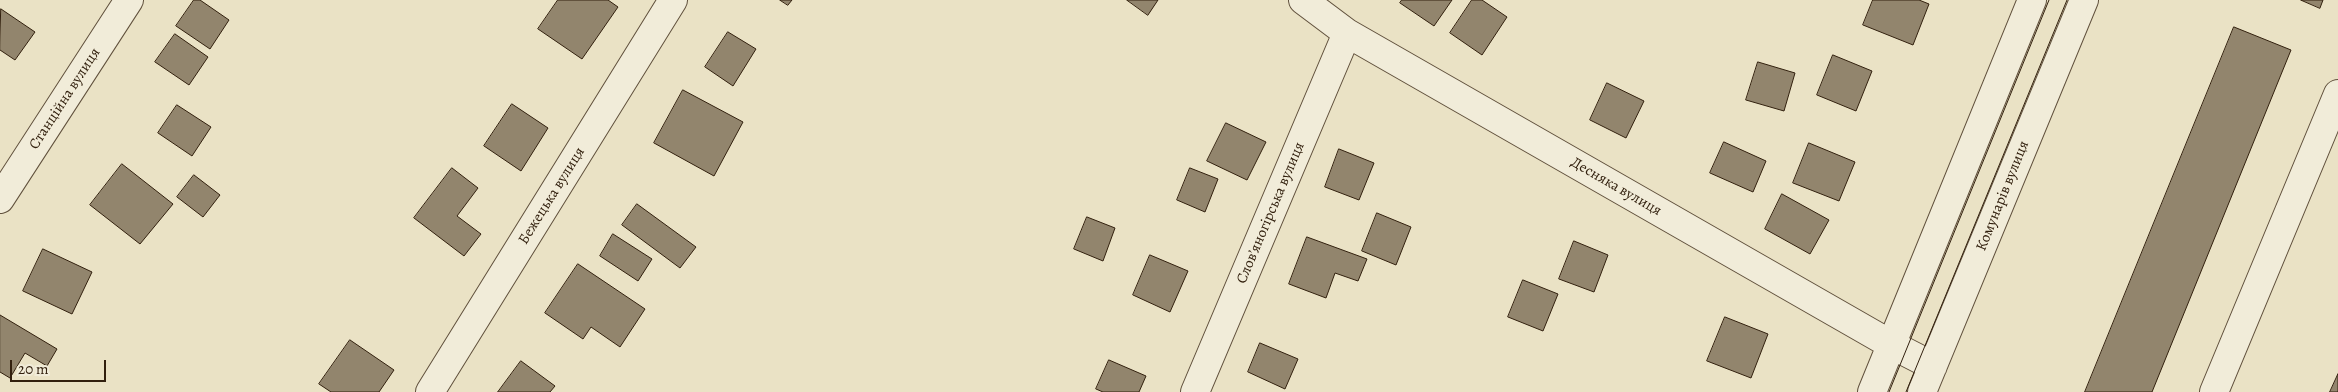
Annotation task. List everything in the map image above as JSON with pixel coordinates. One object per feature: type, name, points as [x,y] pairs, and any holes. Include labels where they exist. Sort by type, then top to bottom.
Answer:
[{"type":"street","name":"Станційна вулиця","points":[[0,199],[129,0]]},
{"type":"street","name":"Бежецька вулиця","points":[[430,392],[673,0]]},
{"type":"street","name":"Десняка вулиця","points":[[1304,0],[1347,33],[1892,345],[1933,366]]},
{"type":"street","points":[[1872,392],[2032,0]]},
{"type":"street","name":"Комунарів вулиця","points":[[1922,392],[2084,0]]},
{"type":"street","name":"Слов’яногірська вулиця","points":[[1195,392],[1347,33]]},
{"type":"street","points":[[2214,392],[2338,94]]},
{"type":"building","points":[[194,0],[200,0],[229,20],[210,49],[176,26]]},
{"type":"building","points":[[558,0],[608,0],[618,7],[582,59],[538,29]]},
{"type":"building","points":[[780,0],[792,0],[788,5]]},
{"type":"building","points":[[1127,0],[1158,0],[1148,15]]},
{"type":"building","points":[[1402,0],[1452,0],[1434,26],[1400,3]]},
{"type":"building","points":[[1472,0],[1482,0],[1507,17],[1482,55],[1450,33]]},
{"type":"building","points":[[1873,0],[1919,0],[1929,4],[1913,45],[1863,25]]},
{"type":"building","points":[[2301,0],[2323,0],[2320,8]]},
{"type":"building","points":[[1,9],[35,32],[15,60],[0,50]]},
{"type":"building","points":[[2234,27],[2291,50],[2152,392],[2085,392]]},
{"type":"building","points":[[728,32],[756,49],[733,86],[705,67]]},
{"type":"building","points":[[175,34],[208,57],[189,85],[155,62]]},
{"type":"building","points":[[1833,55],[1872,71],[1856,111],[1817,95]]},
{"type":"building","points":[[1758,62],[1795,73],[1784,111],[1746,100]]},
{"type":"building","points":[[1607,83],[1644,101],[1626,138],[1590,120]]},
{"type":"building","points":[[683,90],[743,122],[714,176],[654,143]]},
{"type":"building","points":[[512,104],[548,128],[521,171],[484,146]]},
{"type":"building","points":[[177,105],[211,127],[192,156],[158,133]]},
{"type":"building","points":[[1226,123],[1266,142],[1247,180],[1207,161]]},
{"type":"building","points":[[1724,142],[1766,161],[1753,192],[1710,173]]},
{"type":"building","points":[[1809,143],[1855,162],[1839,201],[1793,183]]},
{"type":"building","points":[[1339,149],[1374,163],[1359,200],[1325,187]]},
{"type":"building","points":[[122,164],[173,204],[140,244],[90,205]]},
{"type":"building","points":[[452,168],[478,188],[457,216],[481,234],[464,256],[414,218]]},
{"type":"building","points":[[1190,168],[1218,179],[1205,212],[1177,200]]},
{"type":"building","points":[[194,175],[220,195],[203,217],[177,197]]},
{"type":"building","points":[[1782,194],[1829,220],[1810,254],[1765,229]]},
{"type":"building","points":[[637,204],[696,247],[680,268],[622,225]]},
{"type":"building","points":[[1377,213],[1411,227],[1396,265],[1362,251]]},
{"type":"building","points":[[1087,217],[1115,228],[1103,261],[1074,249]]},
{"type":"building","points":[[613,234],[652,259],[638,281],[600,256]]},
{"type":"building","points":[[1307,237],[1367,259],[1358,281],[1335,273],[1326,298],[1289,284]]},
{"type":"building","points":[[1574,241],[1608,255],[1594,292],[1559,279]]},
{"type":"building","points":[[43,249],[92,272],[72,314],[23,291]]},
{"type":"building","points":[[1150,255],[1188,271],[1170,312],[1133,295]]},
{"type":"building","points":[[578,264],[645,309],[620,347],[591,327],[583,339],[545,313]]},
{"type":"building","points":[[1523,280],[1558,294],[1543,331],[1508,317]]},
{"type":"building","points":[[0,315],[57,349],[47,366],[25,353],[10,378],[0,372]]},
{"type":"building","points":[[1725,317],[1768,334],[1751,378],[1707,361]]},
{"type":"building","points":[[350,340],[394,370],[379,392],[331,392],[319,384]]},
{"type":"building","points":[[1260,343],[1298,359],[1285,389],[1248,372]]},
{"type":"building","points":[[1109,360],[1146,376],[1139,392],[1103,392],[1096,389]]},
{"type":"building","points":[[521,361],[555,386],[550,392],[498,392]]},
{"type":"building","points":[[2338,374],[2338,392],[2330,392]]},
{"type":"tram line","points":[[1889,392],[2049,0]]},
{"type":"tram line","points":[[1906,392],[2067,0]]}]
